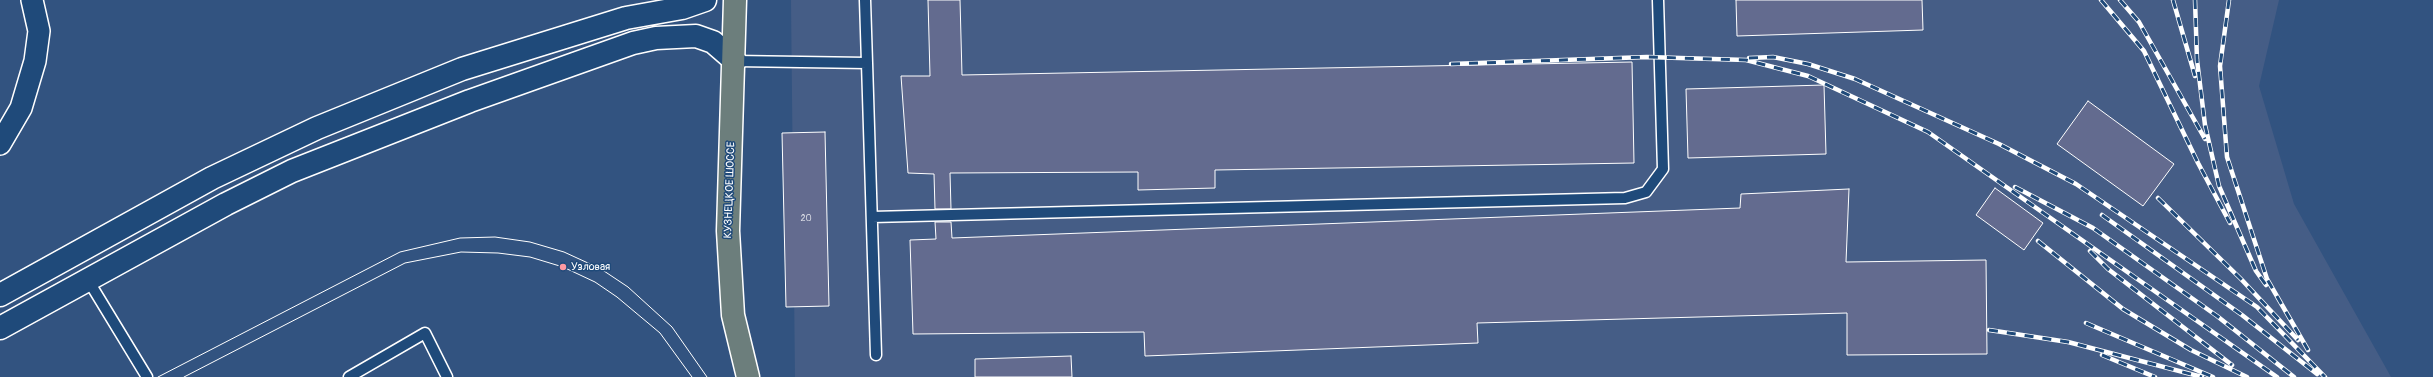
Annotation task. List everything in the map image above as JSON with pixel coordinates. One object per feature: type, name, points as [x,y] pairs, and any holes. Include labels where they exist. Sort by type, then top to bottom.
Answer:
[{"type":"main road","points":[[0,295],[226,170],[317,128],[462,69],[626,18],[682,8],[705,0]]},
{"type":"main road","name":"КУЗНЕЦКОЕ ШОССЕ","points":[[735,0],[735,61],[728,230],[729,261],[733,315],[748,377]]},
{"type":"main road","points":[[0,328],[226,204],[292,171],[442,111],[632,43],[656,38],[696,36],[713,42],[735,61]]},
{"type":"street","points":[[0,144],[21,108],[35,61],[39,31],[32,0]]},
{"type":"lane","points":[[865,0],[876,355]]},
{"type":"lane","points":[[872,217],[1625,198],[1646,192],[1664,169],[1658,0]]},
{"type":"lane","points":[[735,61],[867,63]]},
{"type":"lane","points":[[88,280],[147,377]]},
{"type":"lane","points":[[349,377],[425,333],[447,377]]},
{"type":"shaded area","points":[[791,0],[2279,0],[2259,86],[2294,204],[2391,377],[795,377]]},
{"type":"building","points":[[928,0],[960,0],[962,75],[1632,62],[1634,163],[1215,170],[1215,188],[1138,190],[1138,172],[950,173],[951,209],[935,209],[934,174],[908,173],[901,76],[930,76]]},
{"type":"building","points":[[1736,0],[1922,0],[1923,30],[1737,36]]},
{"type":"building","points":[[1824,85],[1826,154],[1688,158],[1686,89]]},
{"type":"building","points":[[2088,101],[2174,164],[2143,206],[2057,144]]},
{"type":"building","points":[[825,132],[829,306],[786,307],[782,133]]},
{"type":"building","points":[[1995,188],[2043,223],[2024,250],[1976,215]]},
{"type":"building","points":[[1849,189],[1846,262],[1986,260],[1987,354],[1847,355],[1847,313],[1477,323],[1478,343],[1145,356],[1144,332],[913,334],[910,240],[936,239],[935,222],[951,222],[952,238],[1740,208],[1741,194]]},
{"type":"building","points":[[1071,356],[1072,377],[975,377],[975,359]]},
{"type":"tram line","points":[[158,377],[400,252],[460,238],[495,237],[530,242],[564,252],[601,269],[628,287],[672,327],[707,377]]},
{"type":"tram line","points":[[184,377],[405,263],[461,252],[498,253],[530,257],[563,267],[595,282],[617,297],[660,333],[692,377]]},
{"type":"railway","points":[[2101,0],[2144,51],[2198,163],[2230,223]]},
{"type":"railway","points":[[2120,0],[2139,22],[2205,139]]},
{"type":"railway","points":[[2173,0],[2195,76]]},
{"type":"railway","points":[[2195,0],[2197,60],[2205,125],[2219,186],[2256,271],[2266,285]]},
{"type":"railway","points":[[2229,0],[2220,66],[2227,157],[2267,279],[2308,350]]},
{"type":"railway","points":[[1451,64],[1647,57],[1746,60],[1808,76],[1928,132],[2277,377]]},
{"type":"railway","points":[[1749,58],[1773,57],[1808,64],[1855,79],[1999,144],[2076,184],[2257,307],[2325,377]]},
{"type":"railway","points":[[2015,187],[2093,228],[2217,316],[2294,377]]},
{"type":"railway","points":[[2158,198],[2241,279],[2298,340]]},
{"type":"railway","points":[[2102,215],[2242,315],[2317,374]]},
{"type":"railway","points":[[2038,241],[2123,309],[2191,350],[2247,377]]},
{"type":"railway","points":[[2090,251],[2108,269],[2232,365]]},
{"type":"railway","points":[[2086,323],[2213,377]]},
{"type":"railway","points":[[1989,330],[2068,342],[2202,377]]},
{"type":"railway","points":[[2102,355],[2155,377]]},
{"type":"place","name":"Узловая","points":[[563,267]]}]
